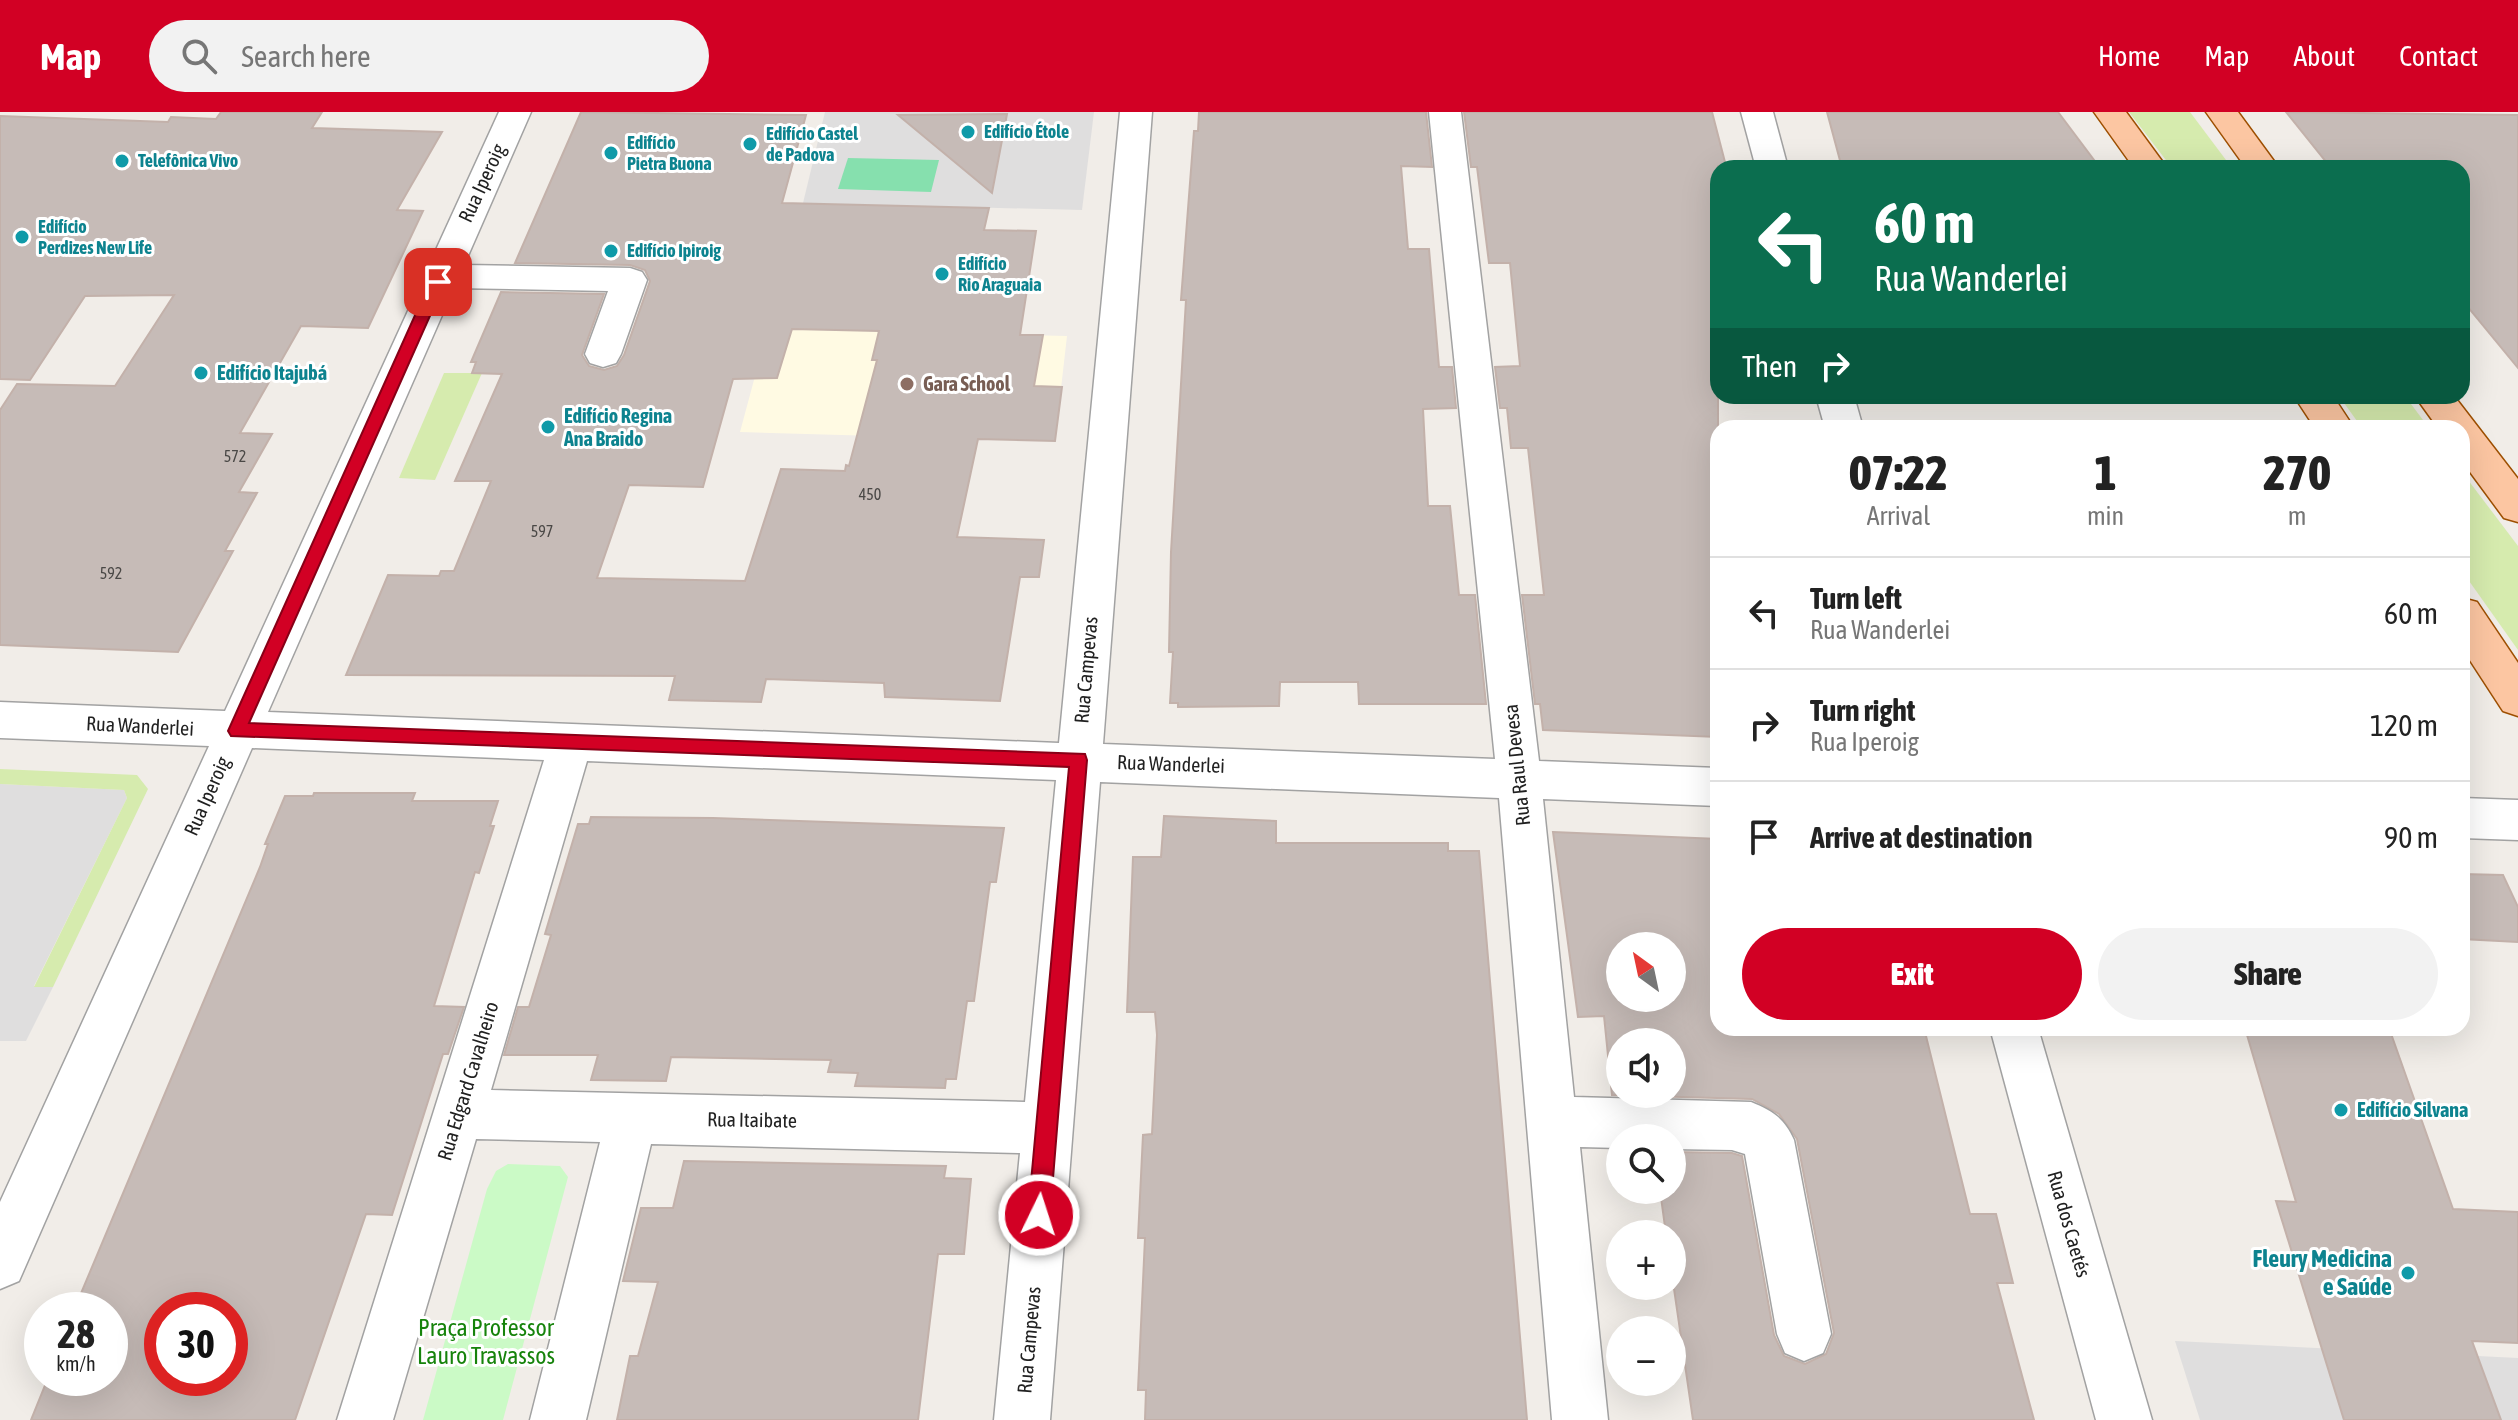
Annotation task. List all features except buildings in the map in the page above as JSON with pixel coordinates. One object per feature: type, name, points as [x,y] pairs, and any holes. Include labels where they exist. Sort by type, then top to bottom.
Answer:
[{"type":"main road","points":[[2110,112],[2145,160]]},
{"type":"main road","points":[[2222,112],[2257,160]]},
{"type":"main road","points":[[2470,444],[2518,507]]},
{"type":"main road","points":[[2470,626],[2518,698]]},
{"type":"street","name":"Rua Iperoig","points":[[0,1262],[515,112]]},
{"type":"street","name":"Rua Campevas","points":[[1022,1420],[1136,112]]},
{"type":"street","name":"Rua Raul Devesa","points":[[1445,112],[1519,778],[1580,1420]]},
{"type":"street","points":[[1757,112],[1770,160]]},
{"type":"street","points":[[440,276],[630,280],[603,354]]},
{"type":"street","name":"Rua Wanderlei","points":[[0,720],[1710,787]]},
{"type":"street","name":"Rua Edgard Cavalheiro","points":[[365,1420],[571,743]]},
{"type":"street","points":[[2470,818],[2518,820]]},
{"type":"street","name":"Rua dos Caetés","points":[[2016,1036],[2124,1420]]},
{"type":"street","name":"Rua Itaibate","points":[[459,1114],[1046,1128]]},
{"type":"street","points":[[558,1420],[632,1117]]},
{"type":"street","points":[[1552,1122],[1732,1125],[1751,1127],[1768,1140],[1804,1334]]},
{"type":"shaded area","points":[[825,112],[1094,112],[1082,210],[803,203]]},
{"type":"shaded area","name":"Gara School","points":[[768,328],[1067,336],[1055,441],[740,432]]},
{"type":"shaded area","points":[[0,784],[124,790],[127,798],[34,986],[53,987],[26,1041],[0,1041]]},
{"type":"shaded area","points":[[2175,1341],[2518,1358],[2518,1420],[2200,1420]]},
{"type":"green space","points":[[2129,112],[2190,112],[2226,160],[2166,160]]},
{"type":"green space","points":[[848,158],[939,160],[931,192],[838,189]]},
{"type":"green space","points":[[444,373],[482,373],[435,480],[399,478]]},
{"type":"green space","points":[[2345,404],[2411,404],[2423,420],[2356,420]]},
{"type":"green space","points":[[2470,483],[2518,546],[2518,650],[2470,582]]},
{"type":"green space","points":[[0,769],[137,775],[148,789],[53,987],[34,987],[127,798],[124,790],[0,784]]},
{"type":"green space","name":"Praça Professor Lauro Travassos","points":[[508,1164],[560,1166],[568,1177],[503,1420],[423,1420],[487,1189],[496,1171]]},
{"type":"place","name":"Edifício Étole","points":[[968,132]]},
{"type":"place","name":"Edifício Castel de Padova","points":[[750,144]]},
{"type":"place","name":"Edifício Pietra Buona","points":[[611,153]]},
{"type":"place","name":"Telefônica Vivo","points":[[122,161]]},
{"type":"place","name":"Edifício Perdizes New Life","points":[[22,237]]},
{"type":"place","name":"Edifício Ipiroig","points":[[611,251]]},
{"type":"place","name":"Edifício Rio Araguaia","points":[[942,274]]},
{"type":"place","name":"Edifício Itajubá","points":[[201,373]]},
{"type":"place","name":"Gara School","points":[[907,384]]},
{"type":"place","name":"Edifício Regina Ana Braido","points":[[548,427]]},
{"type":"place","name":"Edifício Silvana","points":[[2341,1110]]},
{"type":"place","name":"Fleury Medicina e Saúde","points":[[2408,1273]]},
{"type":"route","points":[[438,282],[237,731],[1078,760],[1039,1215]]}]
